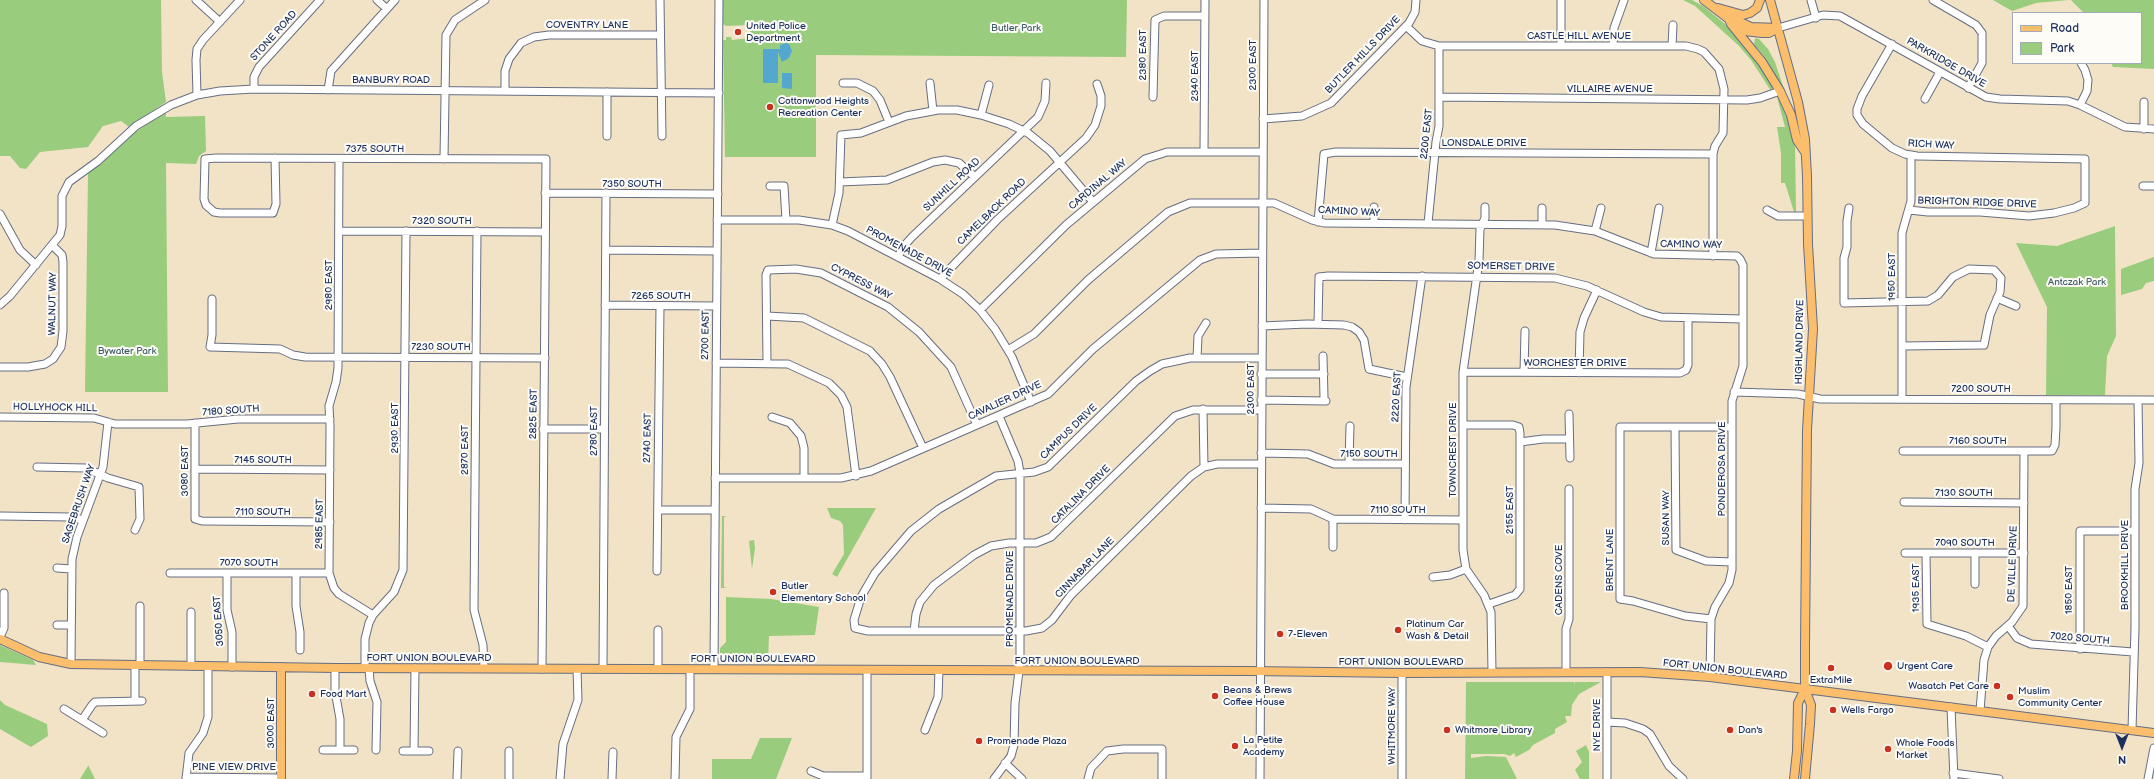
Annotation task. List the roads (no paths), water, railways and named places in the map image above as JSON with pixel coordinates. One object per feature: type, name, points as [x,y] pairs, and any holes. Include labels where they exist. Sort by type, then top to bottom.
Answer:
[{"type":"main road","points":[[1704,0],[1730,21],[1762,62],[1780,91],[1791,115],[1797,140],[1806,152]]},
{"type":"main road","points":[[1712,6],[1742,15],[1750,13],[1757,8],[1760,0]]},
{"type":"main road","name":"HIGHLAND DRIVE","points":[[1770,0],[1798,102],[1806,152],[1807,216],[1813,329],[1807,467],[1805,689],[1811,705],[1810,745],[1805,779]]},
{"type":"main road","points":[[1730,21],[1734,19],[1751,26],[1778,28]]},
{"type":"main road","name":"FORT UNION BOULEVARD","points":[[0,638],[39,657],[71,664],[335,668],[690,670],[1260,671],[1402,673],[1606,672],[1710,677],[2154,733]]},
{"type":"main road","name":"3000 EAST","points":[[281,667],[281,778]]},
{"type":"main road","name":"HIGHLAND DRIVE","points":[[1794,779],[1798,741],[1798,703],[1805,689]]},
{"type":"street","points":[[196,0],[220,22]]},
{"type":"street","points":[[197,95],[196,60],[198,49],[240,0]]},
{"type":"street","name":"STONE ROAD","points":[[254,89],[254,77],[259,67],[320,0]]},
{"type":"street","points":[[377,0],[387,9]]},
{"type":"street","points":[[328,90],[329,75],[333,68],[395,0]]},
{"type":"street","points":[[444,159],[445,45],[448,29],[455,20],[485,0]]},
{"type":"street","points":[[660,0],[662,136]]},
{"type":"street","name":"2700 EAST","points":[[714,669],[719,0]]},
{"type":"street","name":"2340 EAST","points":[[1204,152],[1205,0]]},
{"type":"street","name":"2300 EAST","points":[[1260,779],[1262,152],[1264,0]]},
{"type":"street","name":"BUTLER HILLS DRIVE","points":[[1263,119],[1302,116],[1331,103],[1406,26],[1415,12],[1416,0]]},
{"type":"street","points":[[1561,0],[1561,46]]},
{"type":"street","points":[[1613,46],[1614,28],[1622,11],[1624,0]]},
{"type":"street","points":[[1811,0],[1816,18]]},
{"type":"street","points":[[1933,0],[1976,25],[1982,34],[1982,62],[1968,88]]},
{"type":"street","name":"2380 EAST","points":[[1153,97],[1153,24],[1156,18],[1160,16],[1205,16]]},
{"type":"street","name":"PARKRIDGE DRIVE","points":[[1778,28],[1816,18],[1840,16],[1968,88],[1992,98],[2058,100],[2080,105],[2116,124],[2144,129],[2154,129]]},
{"type":"street","points":[[1672,46],[1673,25]]},
{"type":"street","name":"CASTLE HILL AVENUE","points":[[1406,26],[1422,41],[1439,46],[1672,46],[1692,47],[1704,52],[1719,69],[1724,100],[1723,132],[1715,146],[1713,154]]},
{"type":"street","name":"COVENTRY LANE","points":[[505,91],[506,71],[509,59],[521,43],[534,37],[549,35],[660,35]]},
{"type":"street","name":"RICH WAY","points":[[1892,44],[1858,102],[1857,114],[1863,124],[1892,148],[1911,156],[2085,159],[2087,173]]},
{"type":"street","name":"2200 EAST","points":[[1428,223],[1439,126],[1439,46]]},
{"type":"street","points":[[2080,105],[2087,91],[2088,80],[2082,64]]},
{"type":"street","points":[[1925,99],[1940,72]]},
{"type":"street","points":[[843,83],[857,83],[873,91],[880,100],[889,122]]},
{"type":"street","points":[[930,83],[933,110]]},
{"type":"street","name":"SUNHILL ROAD","points":[[898,257],[912,237],[1038,118],[1043,108],[1046,83]]},
{"type":"street","points":[[981,114],[989,84]]},
{"type":"street","name":"CAMELBACK ROAD","points":[[940,279],[997,220],[1086,138],[1095,125],[1101,106],[1101,96],[1097,84]]},
{"type":"street","name":"BANBURY ROAD","points":[[0,305],[10,296],[36,265],[62,231],[63,191],[69,182],[89,168],[140,123],[171,105],[197,95],[225,90],[254,89],[719,93]]},
{"type":"street","name":"VILLAIRE AVENUE","points":[[1440,97],[1724,100],[1753,99],[1780,91]]},
{"type":"street","points":[[607,92],[607,136]]},
{"type":"street","points":[[2144,102],[2144,129]]},
{"type":"street","points":[[832,225],[840,182],[841,135],[861,132],[911,114],[933,110],[957,110],[981,114],[1024,131],[1043,144],[1093,202]]},
{"type":"street","name":"CARDINAL WAY","points":[[980,310],[1062,229],[1149,157],[1167,152],[1262,152]]},
{"type":"street","name":"LONSDALE DRIVE","points":[[1318,222],[1324,154],[1336,152],[1713,154]]},
{"type":"street","points":[[1713,154],[1713,256]]},
{"type":"street","name":"1950 EAST","points":[[1902,399],[1902,233],[1909,210],[1911,196],[1911,156]]},
{"type":"street","name":"7375 SOUTH","points":[[275,158],[276,204],[273,213],[220,213],[210,210],[204,199],[205,159],[275,158],[546,159]]},
{"type":"street","name":"2980 EAST","points":[[329,410],[329,401],[336,382],[338,357],[339,159]]},
{"type":"street","name":"2825 EAST","points":[[542,669],[546,159]]},
{"type":"street","points":[[840,182],[886,180],[933,162],[945,160],[959,164],[975,177]]},
{"type":"street","name":"BRIGHTON RIDGE DRIVE","points":[[1909,210],[1928,212],[1980,212],[2029,216],[2054,213],[2085,203],[2087,173]]},
{"type":"street","points":[[770,186],[784,186],[786,220]]},
{"type":"street","points":[[2143,186],[2154,186]]},
{"type":"street","name":"7350 SOUTH","points":[[545,193],[718,194]]},
{"type":"street","name":"2780 EAST","points":[[602,669],[606,193]]},
{"type":"street","name":"CAMINO WAY","points":[[1008,350],[1034,334],[1094,275],[1175,208],[1195,202],[1262,202],[1280,204],[1318,222],[1482,223],[1569,226],[1594,231],[1650,253],[1664,255],[1737,256],[1740,259]]},
{"type":"street","points":[[1374,207],[1374,223]]},
{"type":"street","name":"TOWNCREST DRIVE","points":[[1485,208],[1480,229],[1477,276],[1464,372],[1463,550],[1466,569],[1489,604],[1492,620],[1492,672]]},
{"type":"street","points":[[1542,208],[1542,224]]},
{"type":"street","points":[[1594,231],[1601,208]]},
{"type":"street","points":[[1650,253],[1659,208]]},
{"type":"street","points":[[1849,208],[1847,221],[1847,247],[1844,258],[1844,303],[1922,302],[1934,299],[1953,277],[1962,271],[1976,268],[1994,270],[2001,278],[1997,298],[1990,315],[1984,345],[1902,346]]},
{"type":"street","points":[[1767,210],[1778,216],[1807,216]]},
{"type":"street","points":[[0,214],[20,250],[36,265]]},
{"type":"street","name":"PROMENADE DRIVE","points":[[717,220],[807,220],[832,225],[848,231],[940,279],[959,291],[980,310],[995,329],[1008,350],[1031,402]]},
{"type":"street","name":"7320 SOUTH","points":[[339,231],[545,232]]},
{"type":"street","name":"2930 EAST","points":[[373,615],[394,592],[403,570],[406,231]]},
{"type":"street","name":"2870 EAST","points":[[477,231],[474,610],[483,645],[484,668]]},
{"type":"street","name":"WALNUT WAY","points":[[0,367],[28,367],[45,364],[53,359],[61,347],[64,331],[64,262],[62,255],[52,245]]},
{"type":"street","points":[[606,250],[716,251]]},
{"type":"street","name":"CAVALIER DRIVE","points":[[715,478],[804,478],[856,476],[871,471],[1031,402],[1051,391],[1090,352],[1200,260],[1216,254],[1262,253]]},
{"type":"street","name":"PONDEROSA DRIVE","points":[[1710,677],[1711,619],[1715,606],[1729,583],[1732,562],[1732,427],[1734,392],[1742,372],[1743,265],[1740,259]]},
{"type":"street","name":"CYPRESS WAY","points":[[767,363],[766,275],[768,270],[803,269],[821,273],[880,302],[907,321],[947,362],[959,382],[977,425]]},
{"type":"street","name":"SOMERSET DRIVE","points":[[1318,324],[1319,277],[1328,276],[1477,276],[1555,278],[1573,281],[1597,290],[1652,315],[1670,319],[1743,319]]},
{"type":"street","name":"2220 EAST","points":[[1405,520],[1407,377],[1422,276]]},
{"type":"street","points":[[1579,372],[1580,332],[1584,318],[1597,290]]},
{"type":"street","points":[[1997,298],[2016,306]]},
{"type":"street","name":"7230 SOUTH","points":[[212,299],[212,335],[210,347],[276,348],[299,356],[544,358]]},
{"type":"street","name":"7265 SOUTH","points":[[605,305],[716,306]]},
{"type":"street","name":"2740 EAST","points":[[657,571],[660,306]]},
{"type":"street","points":[[767,316],[804,318],[870,352],[882,364],[890,377],[923,448]]},
{"type":"street","name":"WORCHESTER DRIVE","points":[[1464,372],[1680,373],[1686,370],[1688,319]]},
{"type":"street","points":[[1197,358],[1198,336],[1206,323]]},
{"type":"street","points":[[1262,326],[1318,324],[1344,325],[1352,327],[1359,332],[1364,340],[1369,370],[1407,377]]},
{"type":"street","points":[[1524,372],[1525,331]]},
{"type":"street","points":[[1262,400],[1325,399],[1324,356]]},
{"type":"street","name":"CAMPUS DRIVE","points":[[855,628],[854,620],[870,579],[911,531],[938,509],[989,479],[1004,474],[1039,471],[1053,463],[1128,389],[1150,371],[1170,362],[1197,358],[1261,358]]},
{"type":"street","points":[[716,363],[785,364],[796,367],[829,383],[841,395],[848,411],[856,476]]},
{"type":"street","points":[[1261,374],[1324,374]]},
{"type":"street","name":"7200 SOUTH","points":[[1734,392],[1798,394],[1820,399],[2154,400]]},
{"type":"street","name":"7160 SOUTH","points":[[1903,451],[2052,451],[2055,445],[2056,400]]},
{"type":"street","name":"BROOKHILL DRIVE","points":[[2132,730],[2133,652],[2135,628],[2135,489],[2139,463],[2138,400]]},
{"type":"street","points":[[1203,409],[1204,467]]},
{"type":"street","name":"CATALINA DRIVE","points":[[914,631],[916,614],[920,602],[934,585],[987,548],[1003,543],[1040,542],[1055,534],[1167,422],[1187,411],[1203,409],[1261,410]]},
{"type":"street","name":"2985 EAST","points":[[329,410],[329,573],[331,581],[339,594],[373,615]]},
{"type":"street","points":[[1569,414],[1570,458]]},
{"type":"street","name":"PROMENADE DRIVE","points":[[994,779],[1005,763],[1014,745],[1015,703],[1019,670],[1020,631],[1020,473],[1018,461],[999,416]]},
{"type":"street","name":"HOLLYHOCK HILL","points":[[0,417],[94,418],[108,422],[132,424]]},
{"type":"street","points":[[772,417],[790,423],[801,436],[804,448],[804,478]]},
{"type":"street","name":"7180 SOUTH","points":[[132,424],[195,423],[228,419],[330,419]]},
{"type":"street","name":"SAGEBRUSH WAY","points":[[71,664],[71,569],[74,547],[100,475],[108,422]]},
{"type":"street","name":"3080 EAST","points":[[195,423],[196,520]]},
{"type":"street","name":"2155 EAST","points":[[1463,425],[1519,427],[1519,593],[1489,604]]},
{"type":"street","points":[[1349,464],[1350,426]]},
{"type":"street","name":"BRENT LANE","points":[[1675,427],[1620,427],[1620,599],[1633,601],[1685,616],[1711,619]]},
{"type":"street","points":[[1675,427],[1732,427]]},
{"type":"street","name":"SUSAN WAY","points":[[1675,427],[1676,550],[1706,561],[1732,562]]},
{"type":"street","points":[[543,428],[604,429]]},
{"type":"street","points":[[1520,442],[1543,439],[1570,439]]},
{"type":"street","name":"DE VILLE DRIVE","points":[[1980,711],[1984,660],[1988,647],[1996,636],[2016,617],[2023,606],[2024,451]]},
{"type":"street","name":"7150 SOUTH","points":[[1261,453],[1308,454],[1334,464],[1405,464]]},
{"type":"street","name":"CINNABAR LANE","points":[[855,628],[868,631],[1036,630],[1049,624],[1071,595],[1191,476],[1204,467],[1220,464],[1261,464]]},
{"type":"street","points":[[37,467],[86,468],[95,470],[100,475],[139,487],[140,519],[135,530]]},
{"type":"street","name":"7145 SOUTH","points":[[195,470],[330,470]]},
{"type":"street","name":"CADENS COVE","points":[[1566,672],[1566,629],[1569,619],[1569,489]]},
{"type":"street","name":"7130 SOUTH","points":[[1904,502],[2024,503]]},
{"type":"street","points":[[1261,508],[1310,509],[1333,519],[1333,547]]},
{"type":"street","points":[[658,510],[714,510]]},
{"type":"street","points":[[0,516],[71,517],[83,520]]},
{"type":"street","name":"7110 SOUTH","points":[[1333,519],[1463,520]]},
{"type":"street","name":"7110 SOUTH","points":[[196,520],[330,522]]},
{"type":"street","name":"1850 EAST","points":[[2080,649],[2080,531],[2135,531]]},
{"type":"street","name":"7090 SOUTH","points":[[1906,553],[2024,553]]},
{"type":"street","name":"1935 EAST","points":[[1926,553],[1926,624],[1966,636],[1988,647]]},
{"type":"street","points":[[1975,553],[1975,584]]},
{"type":"street","points":[[57,568],[71,569]]},
{"type":"street","points":[[1433,577],[1450,575],[1466,569]]},
{"type":"street","name":"7070 SOUTH","points":[[170,573],[329,573]]},
{"type":"street","name":"3050 EAST","points":[[227,573],[227,610],[232,632],[232,667]]},
{"type":"street","points":[[296,573],[296,606],[300,632],[300,650]]},
{"type":"street","points":[[0,638],[4,628],[4,593]]},
{"type":"street","points":[[82,720],[92,704],[95,702],[139,701],[138,665],[140,606]]},
{"type":"street","points":[[191,612],[192,666]]},
{"type":"street","points":[[373,615],[365,639],[367,668],[377,702],[376,750]]},
{"type":"street","points":[[57,625],[71,625]]},
{"type":"street","name":"7020 SOUTH","points":[[2008,626],[2017,638],[2026,643],[2080,649],[2133,652]]},
{"type":"street","points":[[658,630],[658,669]]},
{"type":"street","points":[[186,778],[189,753],[203,733],[208,717],[208,666]]},
{"type":"street","points":[[335,668],[335,691],[340,719],[340,750]]},
{"type":"street","points":[[414,668],[414,751]]},
{"type":"street","points":[[560,779],[563,744],[578,700],[577,669]]},
{"type":"street","points":[[675,779],[676,737],[687,718],[690,709],[690,670]]},
{"type":"street","points":[[811,771],[822,776],[833,778],[867,778],[868,670]]},
{"type":"street","points":[[925,730],[938,697],[939,670]]},
{"type":"street","name":"NYE DRIVE","points":[[1606,672],[1607,779]]},
{"type":"street","name":"WHITMORE WAY","points":[[1402,673],[1402,779]]},
{"type":"street","points":[[1951,707],[1954,776],[1999,779]]},
{"type":"street","points":[[64,709],[103,733]]},
{"type":"street","points":[[1607,722],[1630,723],[1650,734],[1663,758],[1683,779]]},
{"type":"street","points":[[2148,779],[2154,748]]},
{"type":"street","points":[[1088,779],[1091,768],[1107,750],[1162,749],[1162,779]]},
{"type":"street","points":[[323,750],[354,750]]},
{"type":"street","points":[[403,751],[429,752]]},
{"type":"street","points":[[457,779],[458,751]]},
{"type":"street","points":[[509,751],[509,779]]},
{"type":"street","points":[[612,779],[613,752]]},
{"type":"street","points":[[1005,763],[1022,779]]},
{"type":"street","points":[[1671,779],[1676,773]]},
{"type":"street","name":"PINE VIEW DRIVE","points":[[186,778],[281,778]]},
{"type":"water","points":[[786,43],[789,44],[792,51],[789,58],[782,62],[778,52],[778,83],[763,83],[763,49],[780,49],[780,45]]},
{"type":"water","points":[[782,73],[792,73],[792,89],[782,88]]},
{"type":"place","name":"United Police Department","points":[[738,32]]},
{"type":"place","name":"Cottonwood Heights Recreation Center","points":[[770,107]]},
{"type":"place","name":"Butler Elementary School","points":[[773,592]]},
{"type":"place","name":"Platinum Car Wash & Detail","points":[[1398,630]]},
{"type":"place","name":"7-Eleven","points":[[1280,634]]},
{"type":"place","name":"Urgent Care","points":[[1888,666]]},
{"type":"place","name":"ExtraMile","points":[[1831,668]]},
{"type":"place","name":"Wasatch Pet Care","points":[[1997,686]]},
{"type":"place","name":"Food Mart","points":[[312,694]]},
{"type":"place","name":"Beans & Brews Coffee House","points":[[1215,696]]},
{"type":"place","name":"Muslim Community Center","points":[[2010,697]]},
{"type":"place","name":"Wells Fargo","points":[[1833,710]]},
{"type":"place","name":"Whitmore Library","points":[[1447,730]]},
{"type":"place","name":"Dan's","points":[[1730,730]]},
{"type":"place","name":"Promenade Plaza","points":[[979,741]]},
{"type":"place","name":"La Petite Academy","points":[[1235,746]]},
{"type":"place","name":"Whole Foods Market","points":[[1888,749]]},
{"type":"park label","name":"Butler Park","points":[[1016,28]]},
{"type":"park label","name":"Antczak Park","points":[[2077,282]]},
{"type":"park label","name":"Bywater Park","points":[[127,351]]}]
